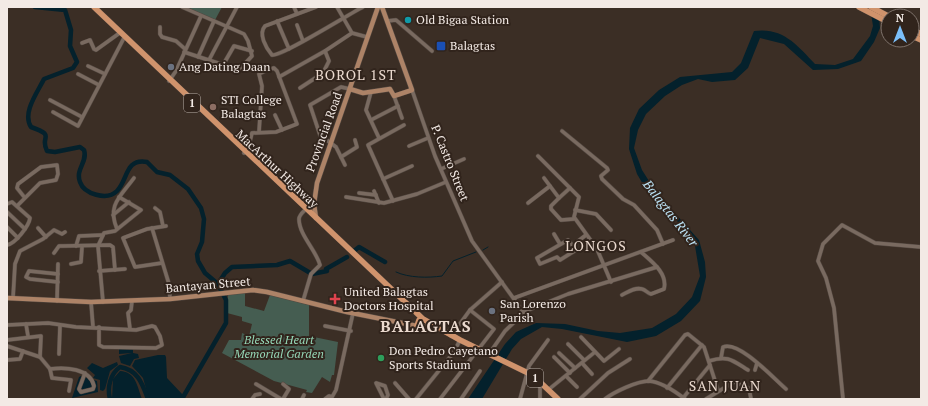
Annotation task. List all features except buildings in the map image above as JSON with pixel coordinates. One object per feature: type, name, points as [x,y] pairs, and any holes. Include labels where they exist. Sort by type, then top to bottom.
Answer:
[{"type":"highway","name":"MacArthur Highway","points":[[89,7],[122,35]]},
{"type":"highway","name":"MacArthur Highway","points":[[94,7],[316,219],[419,320],[526,372],[540,381],[558,399]]},
{"type":"highway","points":[[859,7],[880,15]]},
{"type":"highway","points":[[871,7],[880,13]]},
{"type":"highway","name":"MacArthur Highway","points":[[352,254],[428,325]]},
{"type":"highway","points":[[417,326],[419,320]]},
{"type":"main road","name":"Provincial Road","points":[[316,219],[314,204],[317,183],[378,7]]},
{"type":"main road","name":"P. Castro Street","points":[[382,7],[412,90]]},
{"type":"main road","points":[[350,89],[359,93],[390,89],[394,96],[412,90]]},
{"type":"main road","name":"Bantayan Street","points":[[7,298],[103,302],[170,299],[222,292],[253,290],[417,326],[428,325]]},
{"type":"street","points":[[160,27],[160,34],[162,37],[176,41],[184,51],[223,65],[240,69],[252,57],[252,51],[246,37],[187,8],[182,7]]},
{"type":"street","points":[[209,60],[228,28],[237,7]]},
{"type":"street","points":[[294,7],[297,14]]},
{"type":"street","points":[[316,7],[277,21],[263,28],[262,36],[270,53],[274,56],[289,49],[342,17],[363,7]]},
{"type":"street","points":[[337,7],[352,33],[367,38]]},
{"type":"street","points":[[170,80],[201,16]]},
{"type":"street","points":[[387,21],[396,20],[432,51]]},
{"type":"street","points":[[277,21],[289,49]]},
{"type":"street","points":[[198,56],[214,22]]},
{"type":"street","points":[[297,25],[303,41]]},
{"type":"street","points":[[279,77],[325,51],[352,33]]},
{"type":"street","points":[[82,43],[90,40],[94,49],[96,50],[122,35]]},
{"type":"street","points":[[53,112],[78,126],[105,74],[122,35]]},
{"type":"street","points":[[223,65],[234,46],[252,51]]},
{"type":"street","points":[[300,88],[325,71],[329,61],[325,51]]},
{"type":"street","points":[[179,64],[193,69]]},
{"type":"street","points":[[88,66],[105,74]]},
{"type":"street","points":[[245,152],[252,133],[282,130],[296,125],[297,121],[274,68],[259,74],[262,86],[258,132]]},
{"type":"street","points":[[78,74],[99,85]]},
{"type":"street","points":[[345,165],[331,142],[320,135],[310,105],[341,87],[350,89]]},
{"type":"street","name":"P. Castro Street","points":[[412,90],[428,138],[472,241],[524,313]]},
{"type":"street","points":[[370,92],[366,108],[379,138]]},
{"type":"street","points":[[394,96],[402,118]]},
{"type":"street","points":[[50,100],[82,117]]},
{"type":"street","points":[[371,120],[398,106]]},
{"type":"street","points":[[275,115],[282,130]]},
{"type":"street","points":[[393,201],[368,146],[379,138],[404,125]]},
{"type":"street","points":[[562,131],[607,168],[608,170],[601,176],[602,179],[625,200],[634,204],[657,230],[663,244]]},
{"type":"street","points":[[409,146],[428,138]]},
{"type":"street","points":[[341,157],[357,147],[355,140]]},
{"type":"street","points":[[538,156],[579,198],[574,219],[597,249],[611,282]]},
{"type":"street","points":[[441,169],[464,158]]},
{"type":"street","points":[[17,206],[26,198],[40,183],[56,180],[58,174],[57,166],[41,167],[17,185],[17,188],[26,198]]},
{"type":"street","points":[[383,179],[412,166]]},
{"type":"street","points":[[117,230],[113,215],[114,204],[134,178]]},
{"type":"street","points":[[544,178],[559,198]]},
{"type":"street","points":[[346,197],[379,202],[393,201],[428,190],[446,182]]},
{"type":"street","points":[[528,203],[550,186]]},
{"type":"street","points":[[570,188],[551,206],[551,209],[561,220],[574,219]]},
{"type":"street","points":[[359,193],[375,193],[379,202]]},
{"type":"street","points":[[76,246],[80,236],[103,235],[104,233],[113,232],[141,210],[119,196]]},
{"type":"street","points":[[7,204],[11,202],[30,218],[25,229],[14,243],[7,245]]},
{"type":"street","points":[[113,215],[129,202]]},
{"type":"street","points":[[155,208],[160,212],[164,226],[147,228],[126,236],[123,240],[135,267],[162,263]]},
{"type":"street","points":[[303,301],[312,272],[320,265],[305,236],[300,220],[300,216],[306,210]]},
{"type":"street","points":[[575,210],[596,214],[612,230]]},
{"type":"street","points":[[7,212],[25,229]]},
{"type":"street","points":[[843,399],[834,308],[826,278],[818,261],[822,247],[842,225],[875,243],[921,247]]},
{"type":"street","points":[[38,228],[46,237]]},
{"type":"street","points":[[152,228],[169,284],[170,299]]},
{"type":"street","points":[[8,229],[18,238]]},
{"type":"street","points":[[13,298],[16,257],[20,251],[46,237],[54,230],[62,234],[65,232]]},
{"type":"street","points":[[554,234],[560,244]]},
{"type":"street","points":[[103,235],[98,246],[99,271],[103,302]]},
{"type":"street","points":[[573,245],[586,235]]},
{"type":"street","points":[[568,240],[576,250],[560,260],[557,257],[540,264],[537,258],[560,244],[568,240]]},
{"type":"street","points":[[514,298],[673,240]]},
{"type":"street","points":[[54,253],[60,246],[112,246],[114,270]]},
{"type":"street","points":[[71,264],[81,262],[82,247]]},
{"type":"street","points":[[622,295],[628,291],[638,289],[644,290],[648,294],[662,291],[665,286],[657,267],[641,252]]},
{"type":"street","points":[[57,300],[58,264]]},
{"type":"street","points":[[490,354],[506,331],[524,313],[568,294],[657,267]]},
{"type":"street","points":[[99,271],[125,269]]},
{"type":"street","points":[[58,274],[29,271],[26,277],[30,279],[58,282]]},
{"type":"street","points":[[416,399],[454,352],[455,338],[470,310],[502,282]]},
{"type":"street","points":[[130,329],[128,313],[131,310],[132,301]]},
{"type":"street","points":[[91,302],[93,327]]},
{"type":"street","points":[[440,399],[494,329],[470,310]]},
{"type":"street","points":[[325,399],[329,396],[332,397],[336,390],[351,331],[353,313]]},
{"type":"street","points":[[7,325],[48,323],[60,326],[99,327],[136,330],[154,326],[160,336],[161,346],[103,348],[99,345],[99,327]]},
{"type":"street","points":[[26,324],[28,336]]},
{"type":"street","points":[[59,354],[60,326]]},
{"type":"street","points":[[325,326],[351,331]]},
{"type":"street","points":[[605,399],[617,391],[648,381],[686,334],[690,334],[702,345],[710,363],[718,390]]},
{"type":"street","points":[[7,340],[28,336],[41,336],[40,357]]},
{"type":"street","points":[[581,336],[604,361],[619,350]]},
{"type":"street","points":[[520,399],[526,372],[548,340]]},
{"type":"street","points":[[568,344],[592,374]]},
{"type":"street","points":[[667,388],[702,345]]},
{"type":"street","points":[[7,346],[40,357],[50,369],[52,378],[71,380],[69,391]]},
{"type":"street","points":[[721,358],[723,347],[726,346],[748,355],[786,389]]},
{"type":"street","points":[[7,360],[20,359],[23,351]]},
{"type":"street","points":[[548,390],[595,352]]},
{"type":"street","points":[[559,353],[575,368]]},
{"type":"street","points":[[554,357],[570,373]]},
{"type":"street","points":[[648,381],[667,388],[684,398],[710,363],[721,358],[729,359],[748,370]]},
{"type":"street","points":[[580,399],[608,373],[630,359]]},
{"type":"street","points":[[755,370],[757,363]]},
{"type":"street","points":[[50,369],[68,369],[85,373],[93,382],[94,386],[93,389],[81,392],[79,389],[85,373]]},
{"type":"street","points":[[461,399],[480,371]]},
{"type":"street","points":[[566,376],[577,387]]},
{"type":"street","points":[[540,381],[540,399]]},
{"type":"street","points":[[706,399],[718,390],[734,382],[749,388],[751,399]]},
{"type":"street","points":[[395,383],[409,399]]},
{"type":"street","points":[[256,384],[282,399],[289,389],[283,384]]},
{"type":"street","points":[[252,399],[255,395],[261,395],[264,388]]},
{"type":"green space","points":[[192,7],[222,7],[215,20],[190,9]]},
{"type":"green space","name":"Blessed Heart Memorial Garden","points":[[245,293],[245,306],[264,311],[270,295],[309,305],[309,336],[338,342],[334,375],[332,375],[330,382],[322,377],[312,393],[306,392],[307,390],[274,381],[222,353],[229,340],[241,340],[242,333],[249,336],[252,324],[242,321],[242,317],[227,313],[228,294]]},
{"type":"water","name":"Balagtas River","points":[[870,7],[878,7],[880,28],[874,42],[861,61],[838,69],[813,70],[784,44],[760,38],[748,68],[735,80],[712,82],[698,79],[682,85],[665,96],[646,114],[638,130],[634,148],[642,170],[656,192],[699,240],[705,262],[706,277],[700,301],[681,321],[656,336],[627,342],[562,329],[542,327],[521,339],[512,349],[482,399],[468,399],[505,344],[516,332],[536,323],[565,324],[598,331],[620,333],[652,328],[676,314],[692,297],[700,276],[694,240],[677,221],[650,196],[637,174],[629,149],[630,128],[639,109],[659,90],[680,77],[732,72],[741,63],[754,31],[764,30],[773,32],[789,39],[815,64],[835,65],[853,59],[870,36],[873,26]]},
{"type":"water","points":[[119,348],[133,348],[133,353],[138,354],[139,358],[134,359],[130,366],[121,363],[119,356],[132,353],[119,354]]},
{"type":"water","points":[[165,355],[166,357],[167,378],[183,395],[180,399],[149,399],[143,378],[132,366],[135,360]]},
{"type":"water","points":[[117,362],[118,365],[110,371],[105,389],[103,391],[100,390],[100,380],[93,378],[95,375],[87,368],[92,363],[103,368]]},
{"type":"water","points":[[120,371],[133,377],[142,399],[112,399],[113,379]]},
{"type":"water","points":[[81,376],[97,381],[98,392],[72,398],[79,377]]},
{"type":"waterway","points":[[35,7],[65,10],[71,30],[70,46],[77,62],[73,68],[44,79],[29,109],[28,116],[31,127],[43,132],[46,137],[45,146],[47,151],[55,152],[80,147],[84,150],[85,154],[79,173],[80,182],[86,190],[102,196],[108,196],[117,191],[128,171],[135,163],[147,162],[157,172],[170,175],[188,189],[201,208],[204,219],[202,242],[197,254],[198,261],[205,273],[218,284],[226,300],[226,323],[182,399]]},
{"type":"waterway","points":[[354,251],[359,247],[385,262]]},
{"type":"waterway","points":[[483,250],[488,247]]},
{"type":"waterway","points":[[396,272],[419,277],[442,276],[453,261],[476,252]]},
{"type":"waterway","points":[[218,284],[225,273],[232,267],[277,265],[290,261],[312,274],[327,271],[326,269],[347,257]]},
{"type":"waterway","points":[[110,399],[110,382],[114,373],[120,367],[135,374],[148,399]]},
{"type":"place","name":"Old Bigaa Station","points":[[408,20]]},
{"type":"place","name":"Balagtas","points":[[441,46]]},
{"type":"place","name":"Ang Dating Daan","points":[[171,67]]},
{"type":"place","name":"STI College Balagtas","points":[[213,107]]},
{"type":"place","name":"United Balagtas Doctors Hospital","points":[[335,299]]},
{"type":"place","name":"San Lorenzo Parish","points":[[492,311]]},
{"type":"place","name":"Don Pedro Cayetano Sports Stadium","points":[[381,358]]},
{"type":"district","name":"BOROL 1ST","points":[[356,75]]},
{"type":"district","name":"LONGOS","points":[[596,246]]},
{"type":"district","name":"BALAGTAS","points":[[426,326]]},
{"type":"district","name":"SAN JUAN","points":[[725,386]]}]
